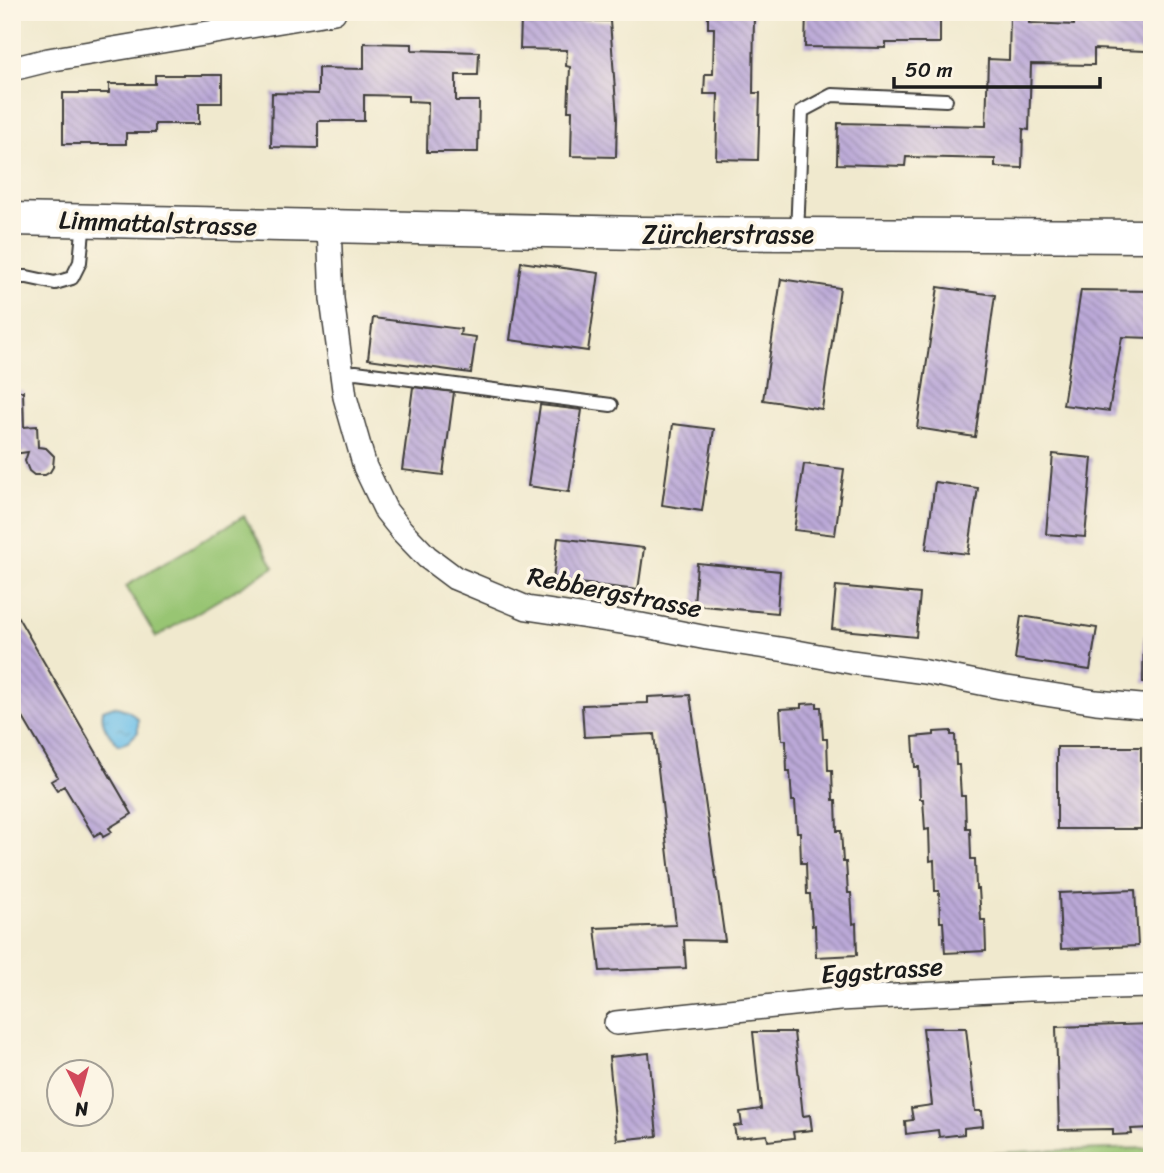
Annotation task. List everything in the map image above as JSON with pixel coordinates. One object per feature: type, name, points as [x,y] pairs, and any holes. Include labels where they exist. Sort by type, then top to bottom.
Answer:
[{"type":"main road","name":"Limmattalstrasse","points":[[12,219],[316,227]]},
{"type":"main road","name":"Zürcherstrasse","points":[[316,227],[640,233],[1152,236]]},
{"type":"street","points":[[12,69],[48,60],[334,12]]},
{"type":"street","name":"Rebbergstrasse","points":[[316,227],[332,299],[345,397],[365,467],[386,511],[402,531],[427,557],[455,578],[527,608],[1096,702],[1152,707]]},
{"type":"street","name":"Eggstrasse","points":[[616,1023],[839,999],[1029,989],[1152,986]]},
{"type":"lane","points":[[797,234],[802,111],[832,95],[946,100]]},
{"type":"lane","points":[[12,277],[55,283],[72,278],[79,262],[84,221]]},
{"type":"lane","points":[[342,373],[369,374],[611,405]]},
{"type":"green space","points":[[244,516],[274,567],[156,637],[126,586]]},
{"type":"green space","points":[[1152,1148],[1152,1161],[867,1161],[1033,1151]]},
{"type":"water","points":[[114,706],[129,711],[138,719],[138,732],[128,742],[119,745],[103,720],[103,710]]},
{"type":"building","points":[[708,12],[754,12],[753,93],[760,93],[758,160],[716,159],[718,94],[704,94],[705,74],[713,74],[714,28],[708,28]]},
{"type":"building","points":[[806,12],[940,12],[940,43],[886,43],[886,48],[805,47]]},
{"type":"building","points":[[1092,12],[1147,12],[1146,51],[1094,49],[1094,65],[1031,64],[1029,130],[1023,129],[1022,168],[995,167],[995,159],[906,157],[905,166],[837,164],[838,123],[986,126],[988,59],[1009,60],[1010,15],[1029,15],[1029,23],[1074,25],[1074,17],[1092,18]]},
{"type":"building","points":[[521,19],[610,21],[617,118],[616,157],[571,156],[572,111],[568,111],[570,67],[566,66],[567,50],[520,49]]},
{"type":"building","points":[[364,43],[412,44],[412,50],[479,52],[478,75],[456,75],[456,101],[479,101],[478,152],[427,152],[428,102],[408,101],[408,96],[364,95],[364,121],[318,121],[318,148],[271,147],[272,93],[318,94],[318,68],[364,69]]},
{"type":"building","points":[[155,75],[222,75],[222,103],[199,103],[199,124],[155,124],[155,133],[126,133],[126,144],[63,144],[63,93],[109,93],[109,84],[155,84]]},
{"type":"building","points":[[521,262],[599,273],[588,351],[510,340]]},
{"type":"building","points":[[781,279],[840,288],[822,409],[763,400]]},
{"type":"building","points":[[938,287],[995,295],[975,437],[917,428]]},
{"type":"building","points":[[1081,290],[1152,291],[1152,338],[1122,337],[1109,411],[1063,405]]},
{"type":"building","points":[[373,318],[461,329],[460,335],[476,337],[471,373],[368,359]]},
{"type":"building","points":[[413,387],[454,392],[443,475],[402,470]]},
{"type":"building","points":[[12,391],[23,391],[24,427],[37,426],[38,447],[46,448],[54,456],[53,467],[45,475],[34,475],[29,471],[25,461],[28,452],[13,454]]},
{"type":"building","points":[[540,405],[582,410],[569,492],[528,486]]},
{"type":"building","points":[[673,424],[714,429],[702,511],[662,505]]},
{"type":"building","points":[[1053,454],[1092,458],[1085,537],[1046,534]]},
{"type":"building","points":[[804,464],[844,469],[835,535],[794,530]]},
{"type":"building","points":[[935,482],[978,488],[968,554],[926,549]]},
{"type":"building","points":[[558,538],[644,548],[638,590],[553,580]]},
{"type":"building","points":[[697,563],[780,571],[777,613],[694,605]]},
{"type":"building","points":[[836,586],[920,594],[916,637],[832,629]]},
{"type":"building","points":[[12,607],[132,814],[109,828],[112,832],[103,837],[101,832],[94,836],[64,786],[57,790],[51,781],[58,777],[12,699]]},
{"type":"building","points":[[1021,616],[1097,628],[1090,670],[1015,659]]},
{"type":"building","points":[[1144,635],[1152,635],[1152,683],[1143,682]]},
{"type":"building","points":[[690,695],[725,941],[684,940],[686,968],[600,971],[595,928],[676,925],[654,734],[584,737],[582,705],[648,703],[648,697]]},
{"type":"building","points":[[817,703],[817,707],[821,707],[823,739],[827,739],[828,770],[832,770],[837,831],[841,831],[853,924],[856,923],[857,955],[816,957],[815,925],[812,926],[810,894],[807,894],[806,863],[801,863],[800,832],[797,832],[790,771],[787,771],[786,740],[782,740],[780,709],[801,708],[801,704]]},
{"type":"building","points":[[951,731],[951,735],[955,735],[961,796],[965,796],[966,828],[970,828],[971,859],[975,859],[981,920],[985,920],[986,951],[945,953],[939,891],[935,891],[934,860],[930,861],[929,829],[925,830],[923,799],[920,799],[919,767],[915,767],[913,737]]},
{"type":"building","points":[[1057,747],[1141,747],[1141,829],[1057,829]]},
{"type":"building","points":[[1135,890],[1138,946],[1061,949],[1059,893]]},
{"type":"building","points":[[1152,1024],[1152,1128],[1131,1129],[1132,1134],[1113,1135],[1113,1129],[1059,1130],[1056,1027]]},
{"type":"building","points":[[923,1028],[966,1028],[975,1111],[982,1111],[983,1126],[964,1128],[964,1134],[939,1137],[938,1130],[906,1134],[905,1121],[913,1120],[911,1108],[932,1105]]},
{"type":"building","points":[[753,1032],[794,1032],[803,1116],[810,1115],[812,1130],[793,1132],[794,1138],[768,1141],[767,1135],[736,1138],[734,1126],[742,1125],[740,1112],[761,1109]]},
{"type":"building","points":[[649,1053],[657,1136],[617,1140],[609,1057]]}]
